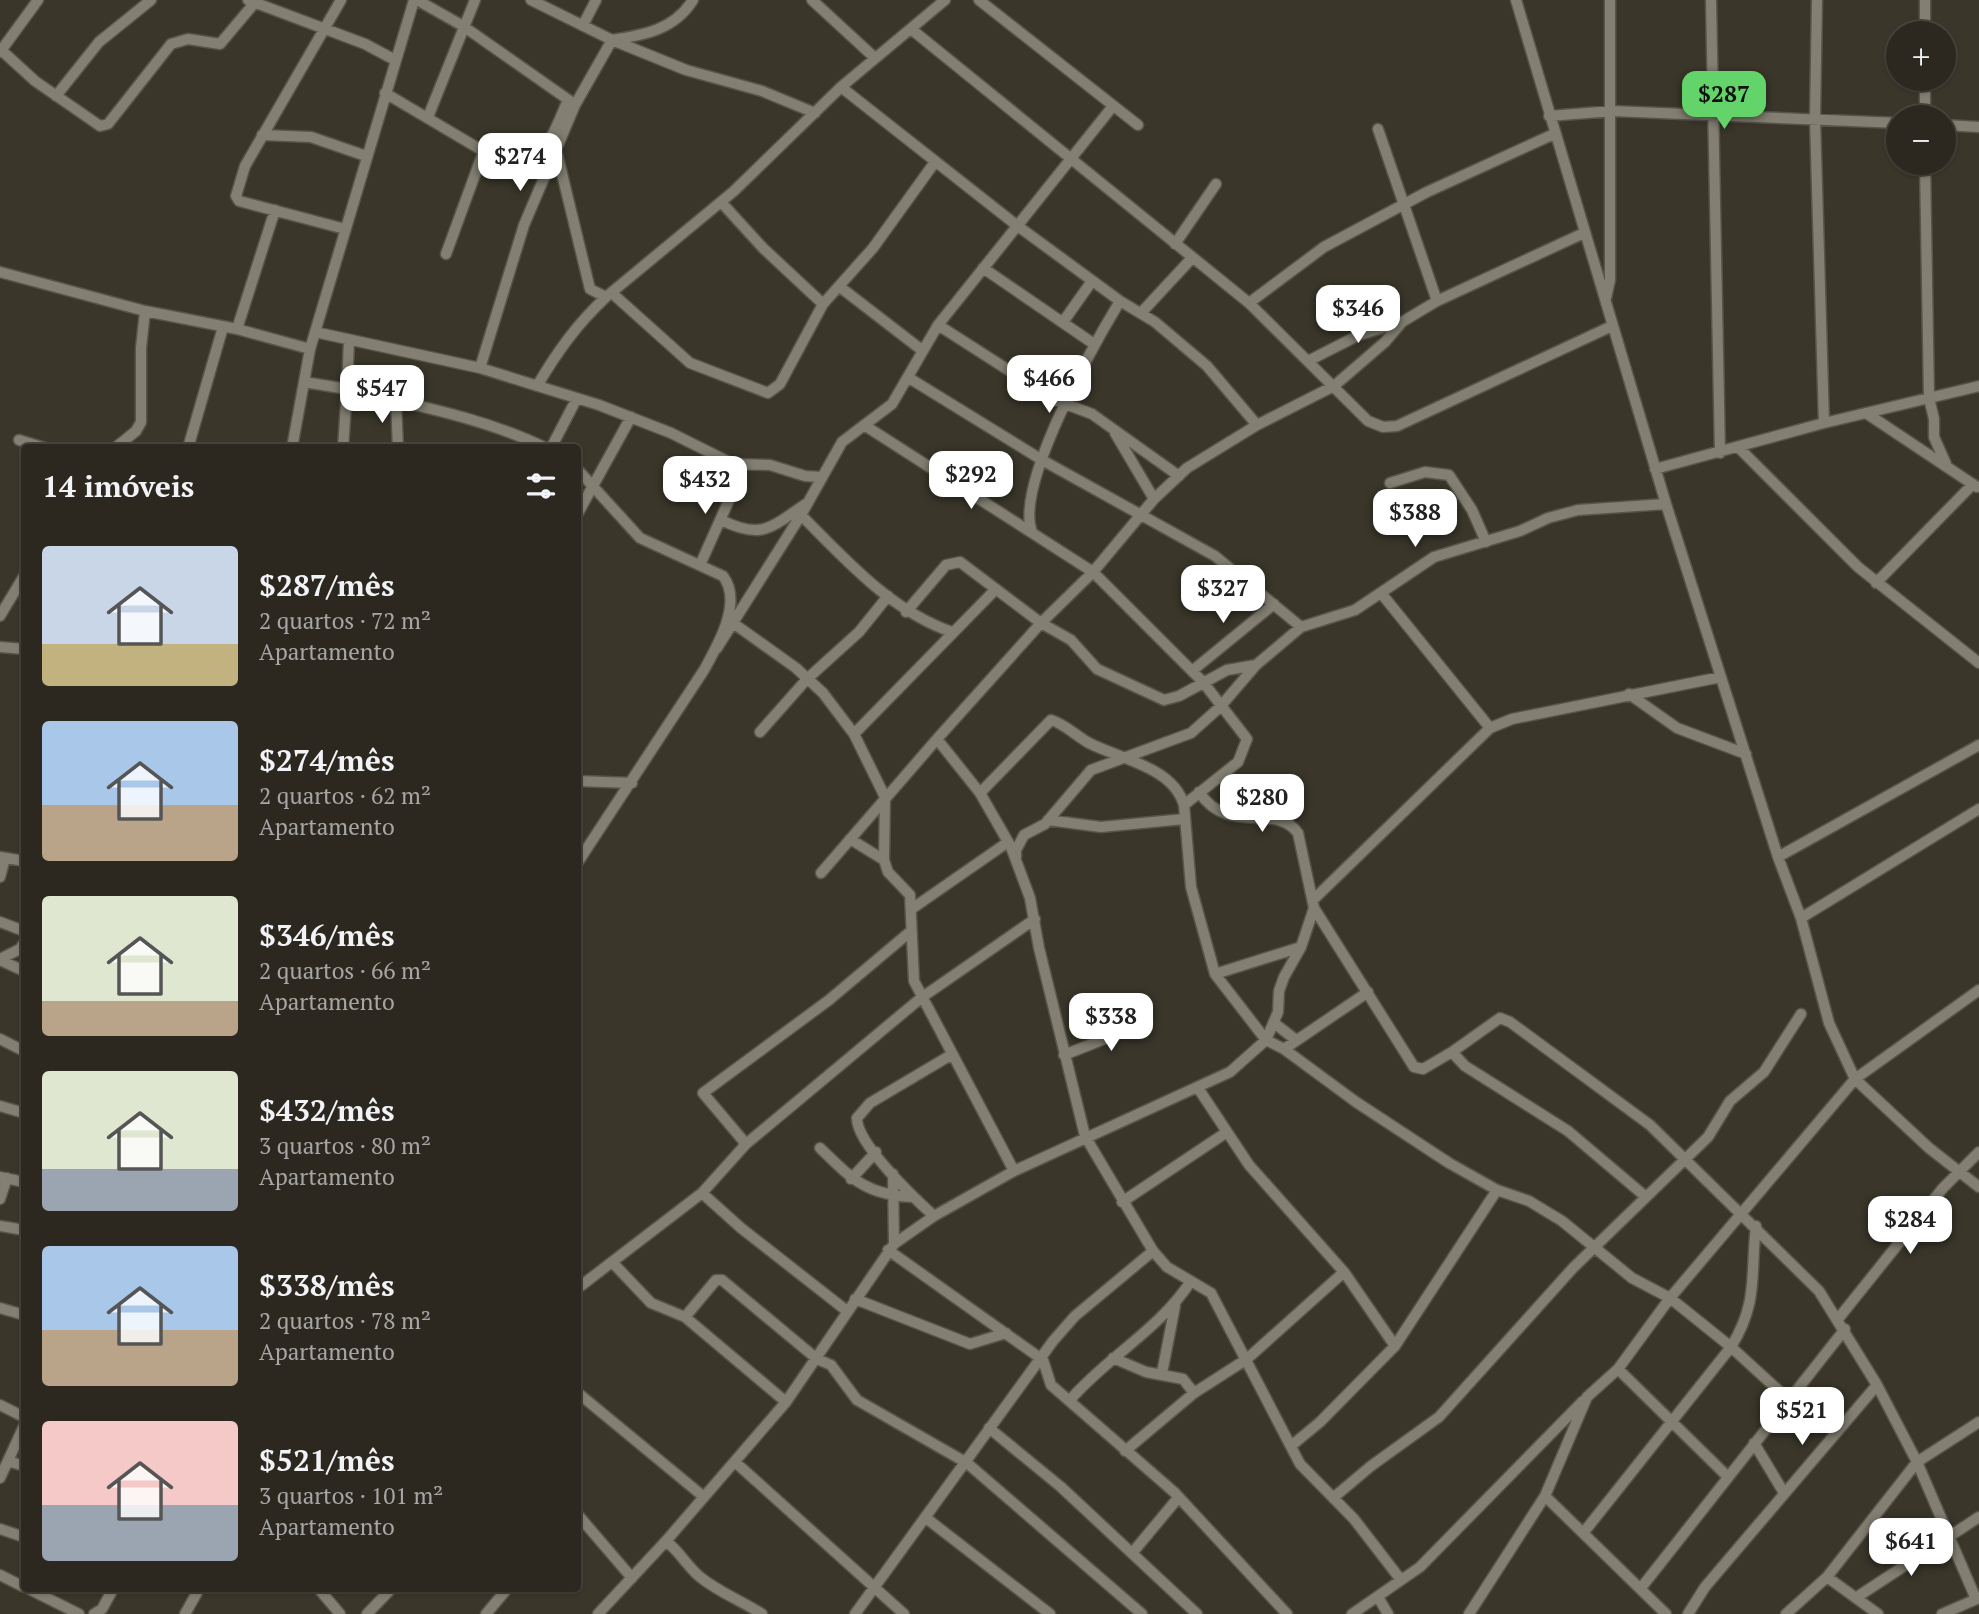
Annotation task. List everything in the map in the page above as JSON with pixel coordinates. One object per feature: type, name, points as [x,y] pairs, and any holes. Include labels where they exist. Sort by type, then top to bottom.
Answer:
[{"type":"street","points":[[38,0],[0,50],[56,96],[100,126],[108,124],[172,44],[188,39],[220,44],[253,1],[326,29],[395,60]]},
{"type":"street","points":[[56,96],[99,42],[150,0]]},
{"type":"street","points":[[341,0],[245,166],[236,196],[239,201],[345,229]]},
{"type":"street","points":[[293,444],[310,349],[415,0],[463,26],[572,102]]},
{"type":"street","points":[[428,117],[475,0]]},
{"type":"street","points":[[531,0],[612,40],[686,70],[762,91],[815,113]]},
{"type":"street","points":[[583,25],[596,0]]},
{"type":"street","points":[[385,93],[515,165],[531,162],[551,137],[612,40],[651,34],[674,19],[693,0]]},
{"type":"street","points":[[812,0],[875,58]]},
{"type":"street","points":[[537,386],[560,347],[582,319],[721,202],[841,87],[945,0]]},
{"type":"street","points":[[979,0],[1138,125]]},
{"type":"street","points":[[1516,0],[1655,469],[1778,857],[1801,918],[1829,1023],[1855,1079],[1957,1172],[1979,1187]]},
{"type":"street","points":[[1605,301],[1610,280],[1610,0]]},
{"type":"street","points":[[1711,0],[1720,453]]},
{"type":"street","points":[[1817,0],[1815,119],[1824,422]]},
{"type":"street","points":[[1925,0],[1925,21]]},
{"type":"street","points":[[911,29],[1249,303],[1368,421],[1383,427],[1397,426],[1612,326]]},
{"type":"street","points":[[841,87],[1015,225],[1120,302],[1141,313],[1207,366],[1257,425]]},
{"type":"street","points":[[480,368],[524,225],[556,149],[572,102]]},
{"type":"street","points":[[581,858],[632,783],[733,623],[842,442],[892,404],[938,325],[1112,106]]},
{"type":"street","points":[[1549,116],[1612,111],[1886,122]]},
{"type":"street","points":[[1956,126],[1979,127]]},
{"type":"street","points":[[1378,129],[1437,301]]},
{"type":"street","points":[[1249,303],[1324,247],[1403,205],[1555,134]]},
{"type":"street","points":[[262,135],[311,138],[366,156]]},
{"type":"street","points":[[556,149],[590,289],[625,304],[690,363],[762,393],[777,390],[823,304],[873,248],[935,162]]},
{"type":"street","points":[[446,254],[484,150]]},
{"type":"street","points":[[1925,175],[1929,398],[1934,437],[1946,464]]},
{"type":"street","points":[[543,179],[564,186]]},
{"type":"street","points":[[1175,244],[1216,184]]},
{"type":"street","points":[[721,202],[763,248],[823,304]]},
{"type":"street","points":[[237,330],[275,211]]},
{"type":"street","points":[[1308,361],[1359,335],[1402,322],[1437,301],[1584,233]]},
{"type":"street","points":[[1141,313],[1192,257]]},
{"type":"street","points":[[983,268],[1094,344]]},
{"type":"street","points":[[0,272],[145,311],[237,330],[310,349]]},
{"type":"street","points":[[1063,322],[1092,281]]},
{"type":"street","points":[[624,285],[625,304]]},
{"type":"street","points":[[840,287],[923,351]]},
{"type":"street","points":[[1032,532],[1028,513],[1042,460],[1094,344],[1120,302]]},
{"type":"street","points":[[120,444],[136,431],[141,422],[141,348],[145,311]]},
{"type":"street","points":[[821,873],[885,797],[1041,623],[1093,572],[1154,499],[1179,476],[1257,425],[1334,386],[1385,342],[1402,322]]},
{"type":"street","points":[[938,325],[1055,400],[1092,414],[1179,476]]},
{"type":"street","points":[[189,444],[223,327]]},
{"type":"street","points":[[315,332],[480,368],[577,398],[631,417],[733,464],[770,465],[805,476],[821,477]]},
{"type":"street","points":[[343,444],[349,340]]},
{"type":"street","points":[[909,377],[1042,460],[1215,556],[1301,627]]},
{"type":"street","points":[[304,382],[396,401],[522,442]]},
{"type":"street","points":[[1655,469],[1739,448],[1824,422],[1979,386]]},
{"type":"street","points":[[551,444],[577,398]]},
{"type":"street","points":[[396,401],[398,444]]},
{"type":"street","points":[[1866,413],[1976,486],[1876,583]]},
{"type":"street","points":[[581,508],[631,417]]},
{"type":"street","points":[[864,425],[1093,572],[1203,682],[1220,707],[1239,726],[1247,739],[1247,746],[1227,773],[1184,805]]},
{"type":"street","points":[[1111,428],[1154,499]]},
{"type":"street","points":[[19,440],[32,444]]},
{"type":"street","points":[[1739,448],[1876,583],[1979,663]]},
{"type":"street","points":[[700,565],[738,480],[739,471],[733,464]]},
{"type":"street","points":[[1390,483],[1425,472],[1449,475],[1472,510],[1486,542]]},
{"type":"street","points":[[581,473],[594,484],[633,533],[723,576],[730,584],[731,597],[717,648]]},
{"type":"street","points":[[805,476],[804,508],[906,612],[952,632]]},
{"type":"street","points":[[1016,862],[1016,850],[1024,835],[1048,820],[1091,770],[1181,739],[1220,707],[1256,665],[1301,627],[1337,618],[1381,593],[1416,566],[1434,557],[1578,510],[1666,504]]},
{"type":"street","points":[[721,520],[744,532],[758,531],[804,508]]},
{"type":"street","points":[[906,612],[946,565],[960,562],[1041,623],[1070,640],[1106,676],[1164,700],[1179,696],[1227,670],[1256,665]]},
{"type":"street","points":[[0,615],[21,581]]},
{"type":"street","points":[[854,734],[996,589]]},
{"type":"street","points":[[1381,593],[1490,728]]},
{"type":"street","points":[[760,732],[807,679],[859,632],[888,596]]},
{"type":"street","points":[[1192,671],[1274,604]]},
{"type":"street","points":[[733,623],[807,679],[839,711],[854,734],[885,797],[884,860],[888,872],[910,895],[913,908],[911,966],[920,998],[1014,1171]]},
{"type":"street","points":[[0,647],[21,649]]},
{"type":"street","points":[[604,1612],[786,1402],[891,1247],[934,1216],[1014,1171],[1085,1136],[1230,1072],[1266,1040],[1274,1023],[1279,991],[1301,947],[1313,904],[1490,728],[1512,719],[1721,677]]},
{"type":"street","points":[[1629,694],[1677,729],[1746,754]]},
{"type":"street","points":[[980,793],[1051,720],[1092,744],[1147,768],[1173,785],[1180,792],[1184,805],[1191,887],[1215,974],[1266,1040],[1284,1049],[1356,1102],[1449,1163],[1497,1189],[1529,1201],[1594,1246],[1632,1278],[1671,1298],[1731,1347],[1788,1399]]},
{"type":"street","points":[[937,739],[980,793],[1016,862],[1035,919],[1064,1055],[1085,1136],[1153,1251],[1167,1267],[1211,1293],[1300,1464],[1354,1519],[1401,1580]]},
{"type":"street","points":[[1778,857],[1979,745]]},
{"type":"street","points":[[581,781],[632,783]]},
{"type":"street","points":[[1199,792],[1208,805],[1228,816],[1280,820],[1294,827],[1298,833],[1313,904],[1414,1067],[1423,1069],[1500,1018],[1510,1022],[1633,1110],[1756,1226],[1819,1291],[1877,1385],[1917,1462],[1950,1534],[1975,1600],[1973,1614]]},
{"type":"street","points":[[1801,918],[1979,809]]},
{"type":"street","points":[[1048,820],[1101,827],[1184,819]]},
{"type":"street","points":[[850,839],[884,860]]},
{"type":"street","points":[[913,908],[1007,842]]},
{"type":"street","points":[[0,877],[3,857],[21,860]]},
{"type":"street","points":[[581,1286],[702,1193],[746,1144],[920,998],[1035,919]]},
{"type":"street","points":[[0,922],[21,930]]},
{"type":"street","points":[[746,1144],[703,1093],[829,1000],[911,932]]},
{"type":"street","points":[[1215,974],[1301,947]]},
{"type":"street","points":[[0,960],[21,948]]},
{"type":"street","points":[[0,960],[21,970]]},
{"type":"street","points":[[1352,1614],[1438,1550],[1504,1479],[1618,1369],[1671,1298],[1855,1079],[1979,990]]},
{"type":"street","points":[[1284,1049],[1368,992]]},
{"type":"street","points":[[1333,1498],[1371,1466],[1427,1429],[1594,1246],[1708,1137],[1730,1101],[1764,1072],[1801,1014]]},
{"type":"street","points":[[1064,1055],[1147,1022]]},
{"type":"street","points":[[1274,1023],[1296,1040]]},
{"type":"street","points":[[0,1039],[21,1050]]},
{"type":"street","points":[[1452,1052],[1465,1066],[1568,1131],[1646,1197]]},
{"type":"street","points":[[934,1216],[912,1197],[856,1125],[861,1111],[951,1055]]},
{"type":"street","points":[[1198,1088],[1249,1165],[1344,1272],[1395,1346]]},
{"type":"street","points":[[0,1105],[21,1112]]},
{"type":"street","points":[[1122,1202],[1227,1132]]},
{"type":"street","points":[[820,1147],[851,1179],[867,1189],[912,1197]]},
{"type":"street","points":[[1641,1588],[1788,1399],[1841,1324],[1957,1172],[1979,1152]]},
{"type":"street","points":[[851,1179],[876,1153]]},
{"type":"street","points":[[891,1247],[894,1174]]},
{"type":"street","points":[[0,1199],[4,1178]]},
{"type":"street","points":[[1291,1446],[1320,1422],[1395,1346],[1497,1189]]},
{"type":"street","points":[[702,1193],[741,1228],[847,1311]]},
{"type":"street","points":[[0,1226],[21,1230]]},
{"type":"street","points":[[1584,1532],[1731,1347],[1746,1323],[1753,1292],[1756,1226]]},
{"type":"street","points":[[891,1247],[1040,1357],[1051,1385],[1178,1498],[1287,1614]]},
{"type":"street","points":[[855,1614],[967,1463],[1040,1357],[1075,1317],[1153,1251]]},
{"type":"street","points":[[612,1262],[651,1303],[685,1317],[786,1402]]},
{"type":"street","points":[[1125,1451],[1194,1394],[1247,1359],[1344,1272]]},
{"type":"street","points":[[685,1317],[720,1279],[734,1288],[817,1359],[831,1365],[857,1400],[967,1463],[1142,1614]]},
{"type":"street","points":[[1070,1401],[1089,1378],[1175,1306],[1191,1281]]},
{"type":"street","points":[[855,1299],[970,1344],[1006,1333]]},
{"type":"street","points":[[1162,1373],[1175,1306]]},
{"type":"street","points":[[0,1308],[21,1314]]},
{"type":"street","points":[[1114,1358],[1139,1370],[1183,1379],[1194,1394]]},
{"type":"street","points":[[1618,1369],[1728,1477]]},
{"type":"street","points":[[1688,1614],[1705,1587],[1877,1385]]},
{"type":"street","points":[[581,1395],[704,1497]]},
{"type":"street","points":[[1469,1614],[1545,1496],[1587,1397]]},
{"type":"street","points":[[0,1405],[21,1416]]},
{"type":"street","points":[[1786,1614],[1827,1577],[1917,1462],[1979,1422]]},
{"type":"street","points":[[989,1428],[1133,1552],[1197,1614]]},
{"type":"street","points":[[0,1476],[21,1433]]},
{"type":"street","points":[[1754,1443],[1784,1493]]},
{"type":"street","points":[[8,1461],[21,1465]]},
{"type":"street","points":[[736,1462],[904,1614]]},
{"type":"street","points":[[1545,1496],[1666,1614]]},
{"type":"street","points":[[1133,1552],[1178,1498]]},
{"type":"street","points":[[1857,1597],[1979,1517]]},
{"type":"street","points":[[581,1518],[632,1578]]},
{"type":"street","points":[[926,1518],[1050,1614]]},
{"type":"street","points":[[0,1529],[21,1536]]},
{"type":"street","points":[[666,1541],[682,1554],[691,1570],[715,1588],[762,1614]]},
{"type":"street","points":[[0,1575],[21,1585]]},
{"type":"street","points":[[1827,1577],[1878,1614]]},
{"type":"street","points":[[35,1592],[79,1614]]},
{"type":"street","points":[[94,1614],[102,1609],[111,1592]]},
{"type":"street","points":[[185,1614],[197,1592]]},
{"type":"street","points":[[322,1592],[340,1614]]},
{"type":"street","points":[[367,1614],[388,1592]]},
{"type":"street","points":[[486,1614],[504,1592]]},
{"type":"street","points":[[1378,1597],[1388,1614]]},
{"type":"street","points":[[1942,1614],[1975,1600]]}]
